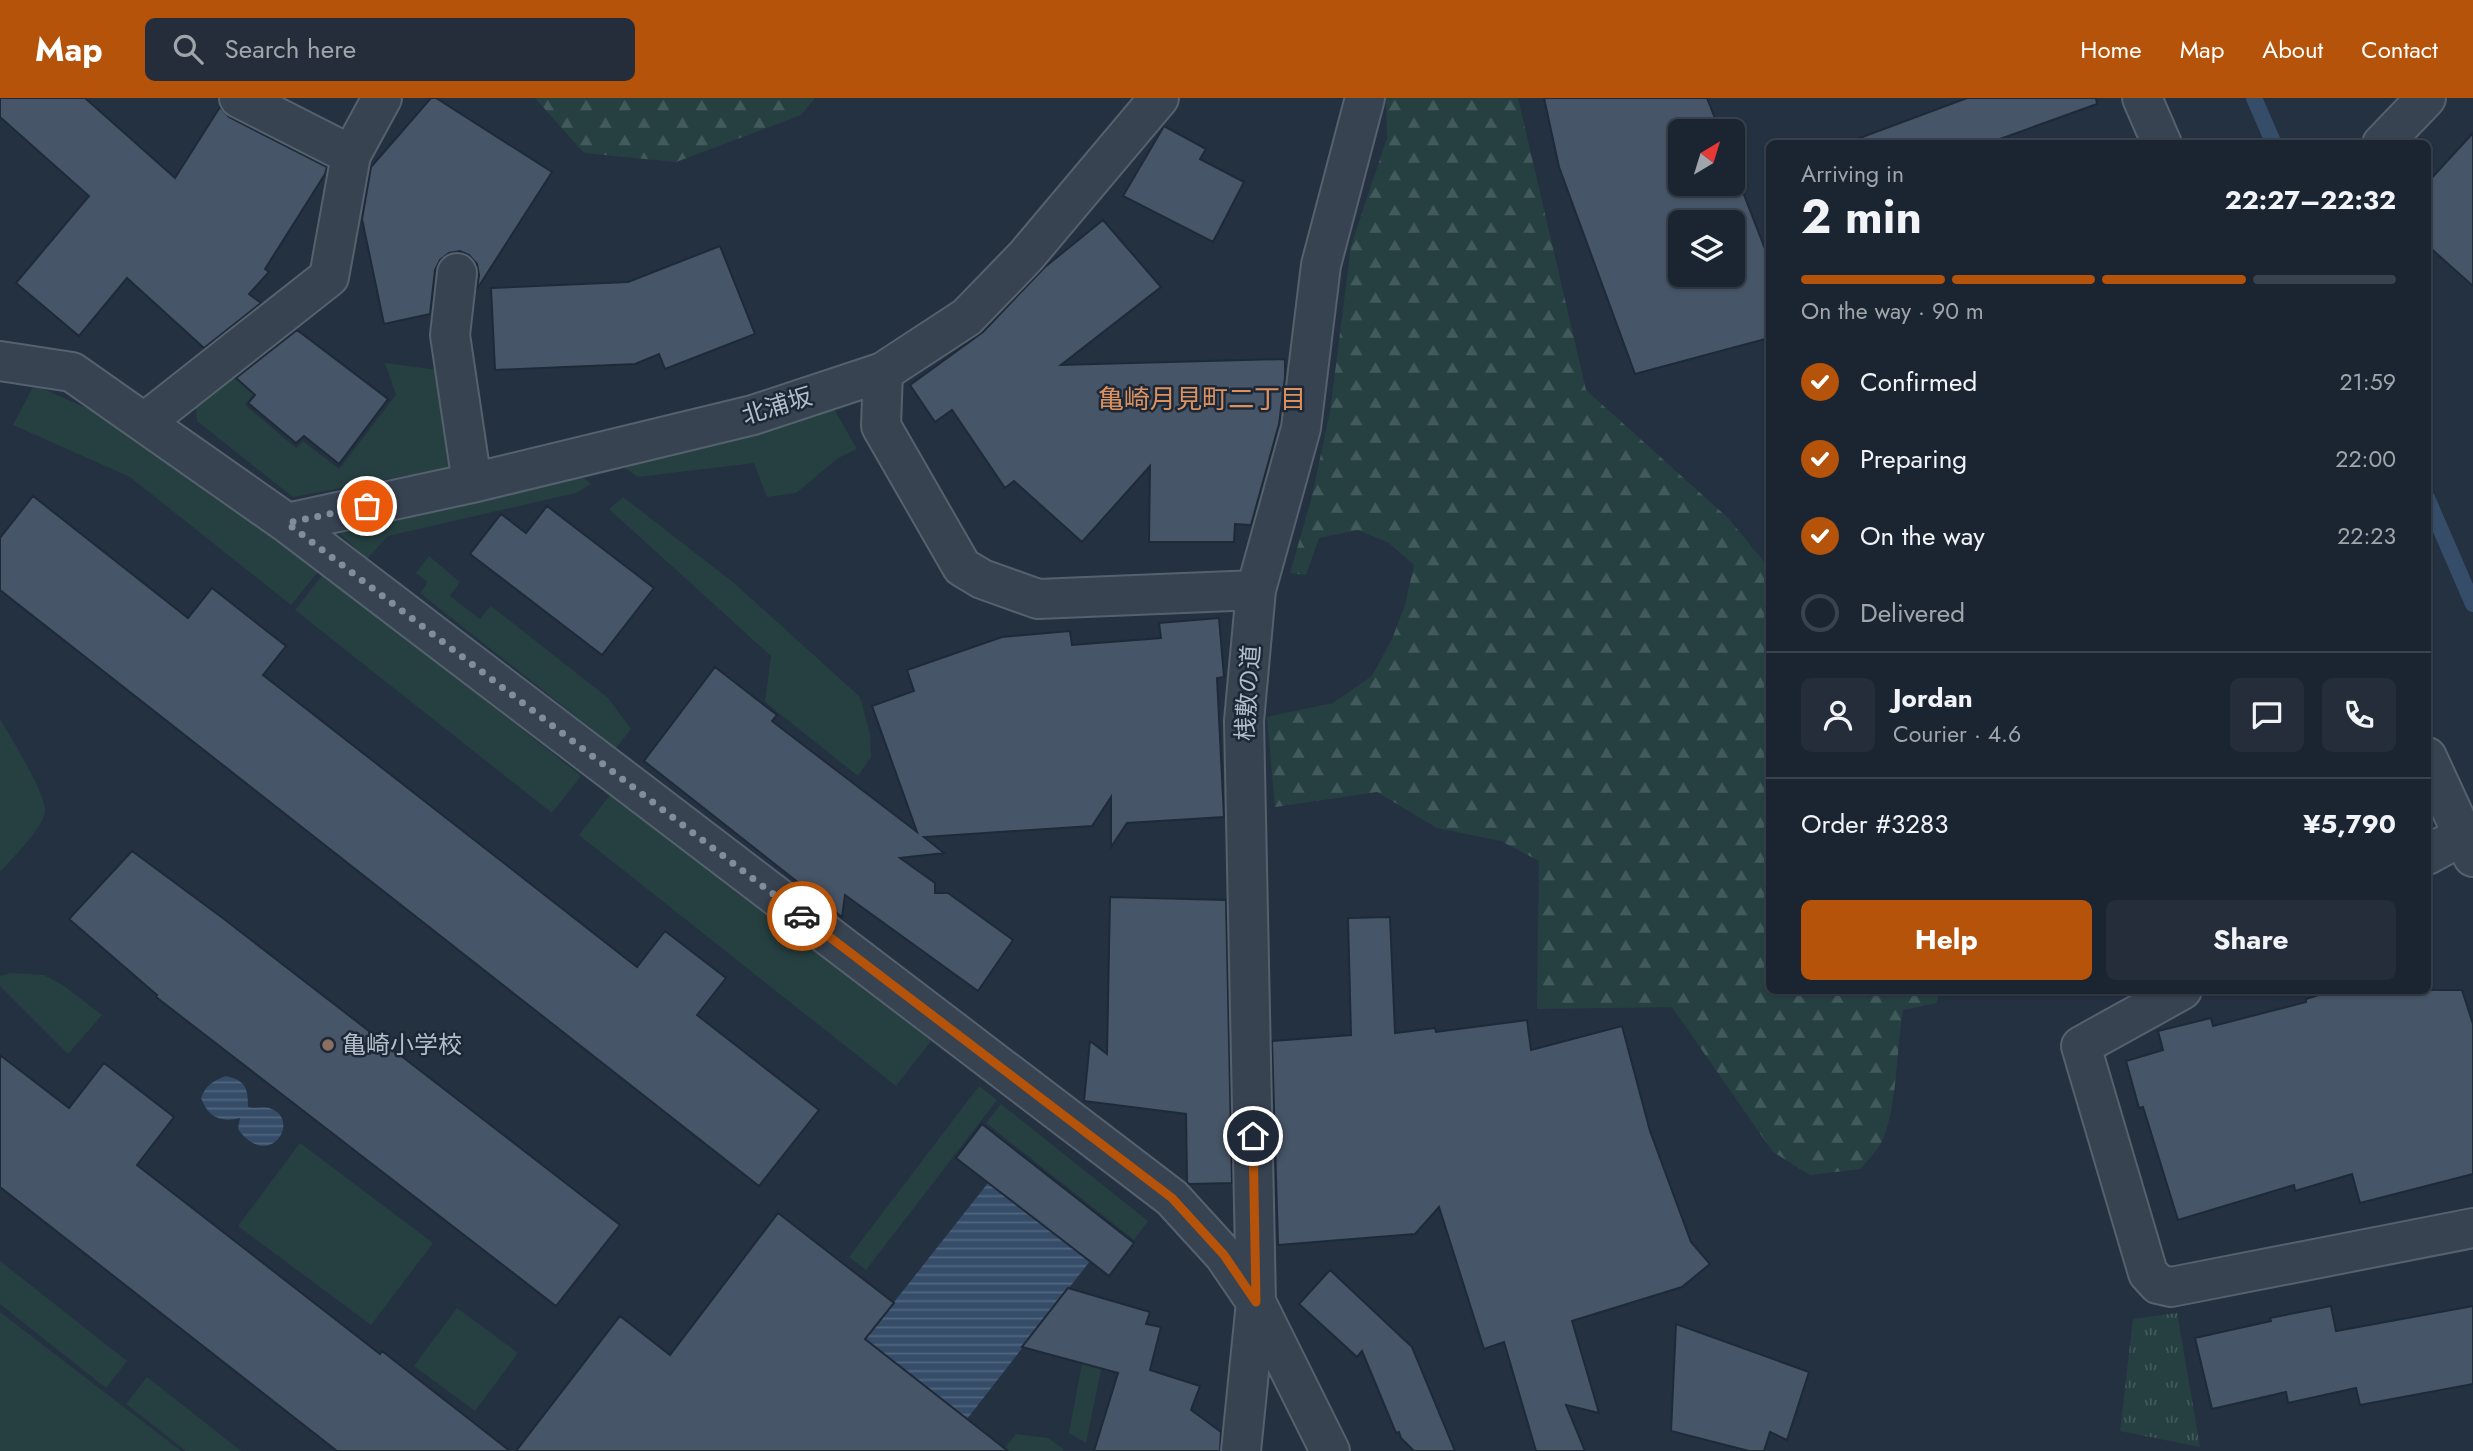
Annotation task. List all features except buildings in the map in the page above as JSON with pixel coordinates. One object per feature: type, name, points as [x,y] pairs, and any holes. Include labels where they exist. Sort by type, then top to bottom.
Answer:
[{"type":"street","points":[[239,98],[351,155]]},
{"type":"street","points":[[145,422],[329,276],[351,155],[383,98]]},
{"type":"street","name":"北浦坂","points":[[287,523],[472,483],[752,415],[883,372],[967,317],[1026,256],[1159,98]]},
{"type":"street","name":"桟敷の道","points":[[1241,1451],[1256,1302],[1244,721],[1256,590],[1301,428],[1321,265],[1365,98]]},
{"type":"street","points":[[2142,98],[2160,140]]},
{"type":"street","points":[[2386,140],[2426,98]]},
{"type":"street","points":[[457,273],[450,335],[472,483]]},
{"type":"street","points":[[0,361],[72,372],[287,523],[1172,1198],[1224,1255],[1256,1302],[1330,1451]]},
{"type":"street","points":[[883,372],[881,426],[962,567],[982,579],[1038,599],[1256,590]]},
{"type":"street","points":[[2431,766],[2467,847],[2431,854]]},
{"type":"street","points":[[2175,994],[2081,1046],[2148,1273],[2158,1284],[2171,1287],[2473,1228]]},
{"type":"green space","points":[[535,98],[815,98],[801,115],[676,162],[584,153]]},
{"type":"green space","points":[[1386,98],[1518,98],[1586,390],[1728,518],[1766,564],[1766,994],[1940,994],[1936,1003],[1903,1010],[1889,1122],[1882,1141],[1861,1169],[1810,1175],[1773,1152],[1672,1007],[1537,1009],[1539,861],[1501,841],[1437,828],[1377,792],[1275,807],[1267,717],[1333,703],[1372,676],[1392,639],[1405,605],[1414,565],[1389,543],[1358,530],[1319,538],[1306,575],[1290,573],[1311,500],[1330,412],[1351,246],[1387,138]]},
{"type":"green space","points":[[385,363],[438,370],[458,466],[293,497],[197,421],[195,397],[231,370],[258,389],[245,405],[296,448],[303,441],[339,469],[396,395]]},
{"type":"green space","points":[[34,385],[159,440],[321,568],[291,605],[130,477],[13,425]]},
{"type":"green space","points":[[834,409],[857,449],[838,458],[796,493],[767,497],[754,463],[638,477],[616,461]]},
{"type":"green space","points":[[575,471],[591,484],[576,493],[388,536],[367,559],[336,530]]},
{"type":"green space","points":[[623,497],[734,583],[860,697],[870,734],[871,757],[858,776],[765,702],[771,656],[609,509]]},
{"type":"green space","points":[[429,556],[460,582],[450,596],[480,619],[491,606],[608,698],[631,729],[616,748],[420,593],[428,582],[416,573]]},
{"type":"green space","points":[[324,573],[581,776],[552,813],[295,610]]},
{"type":"green space","points":[[0,719],[34,779],[45,811],[39,826],[0,872]]},
{"type":"green space","points":[[614,790],[931,1041],[896,1086],[579,835]]},
{"type":"green space","points":[[10,973],[44,975],[64,986],[102,1015],[68,1054],[0,986],[0,976]]},
{"type":"green space","points":[[979,1086],[997,1100],[866,1270],[849,1257]]},
{"type":"green space","points":[[1001,1104],[1148,1221],[1134,1240],[986,1123]]},
{"type":"green space","points":[[300,1143],[433,1243],[371,1325],[238,1226]]},
{"type":"green space","points":[[0,1261],[127,1361],[106,1388],[0,1304]]},
{"type":"green space","points":[[457,1308],[518,1353],[475,1411],[414,1366]]},
{"type":"green space","points":[[0,1312],[181,1451],[0,1451]]},
{"type":"green space","points":[[2177,1313],[2200,1447],[2120,1431],[2133,1319]]},
{"type":"green space","points":[[1083,1358],[1102,1365],[1086,1443],[1069,1433]]},
{"type":"green space","points":[[147,1377],[241,1451],[186,1451],[126,1404]]},
{"type":"green space","points":[[1016,1434],[1048,1438],[1063,1451],[1002,1451]]},
{"type":"water","points":[[226,1076],[242,1083],[248,1107],[267,1107],[279,1114],[283,1131],[278,1139],[261,1146],[250,1141],[238,1129],[240,1118],[221,1119],[207,1110],[201,1098],[205,1090],[210,1084]]},
{"type":"water","points":[[988,1183],[1090,1261],[967,1419],[865,1339]]},
{"type":"waterway","points":[[2254,98],[2272,140]]},
{"type":"waterway","points":[[2431,507],[2473,604]]},
{"type":"way so far","points":[[367,506],[287,523],[802,916]]},
{"type":"place","name":"亀崎小学校","points":[[328,1045]]},
{"type":"district","name":"亀崎月見町二丁目","points":[[1202,399]]},
{"type":"route","points":[[802,916],[1172,1198],[1224,1255],[1256,1302],[1253,1136]]}]
